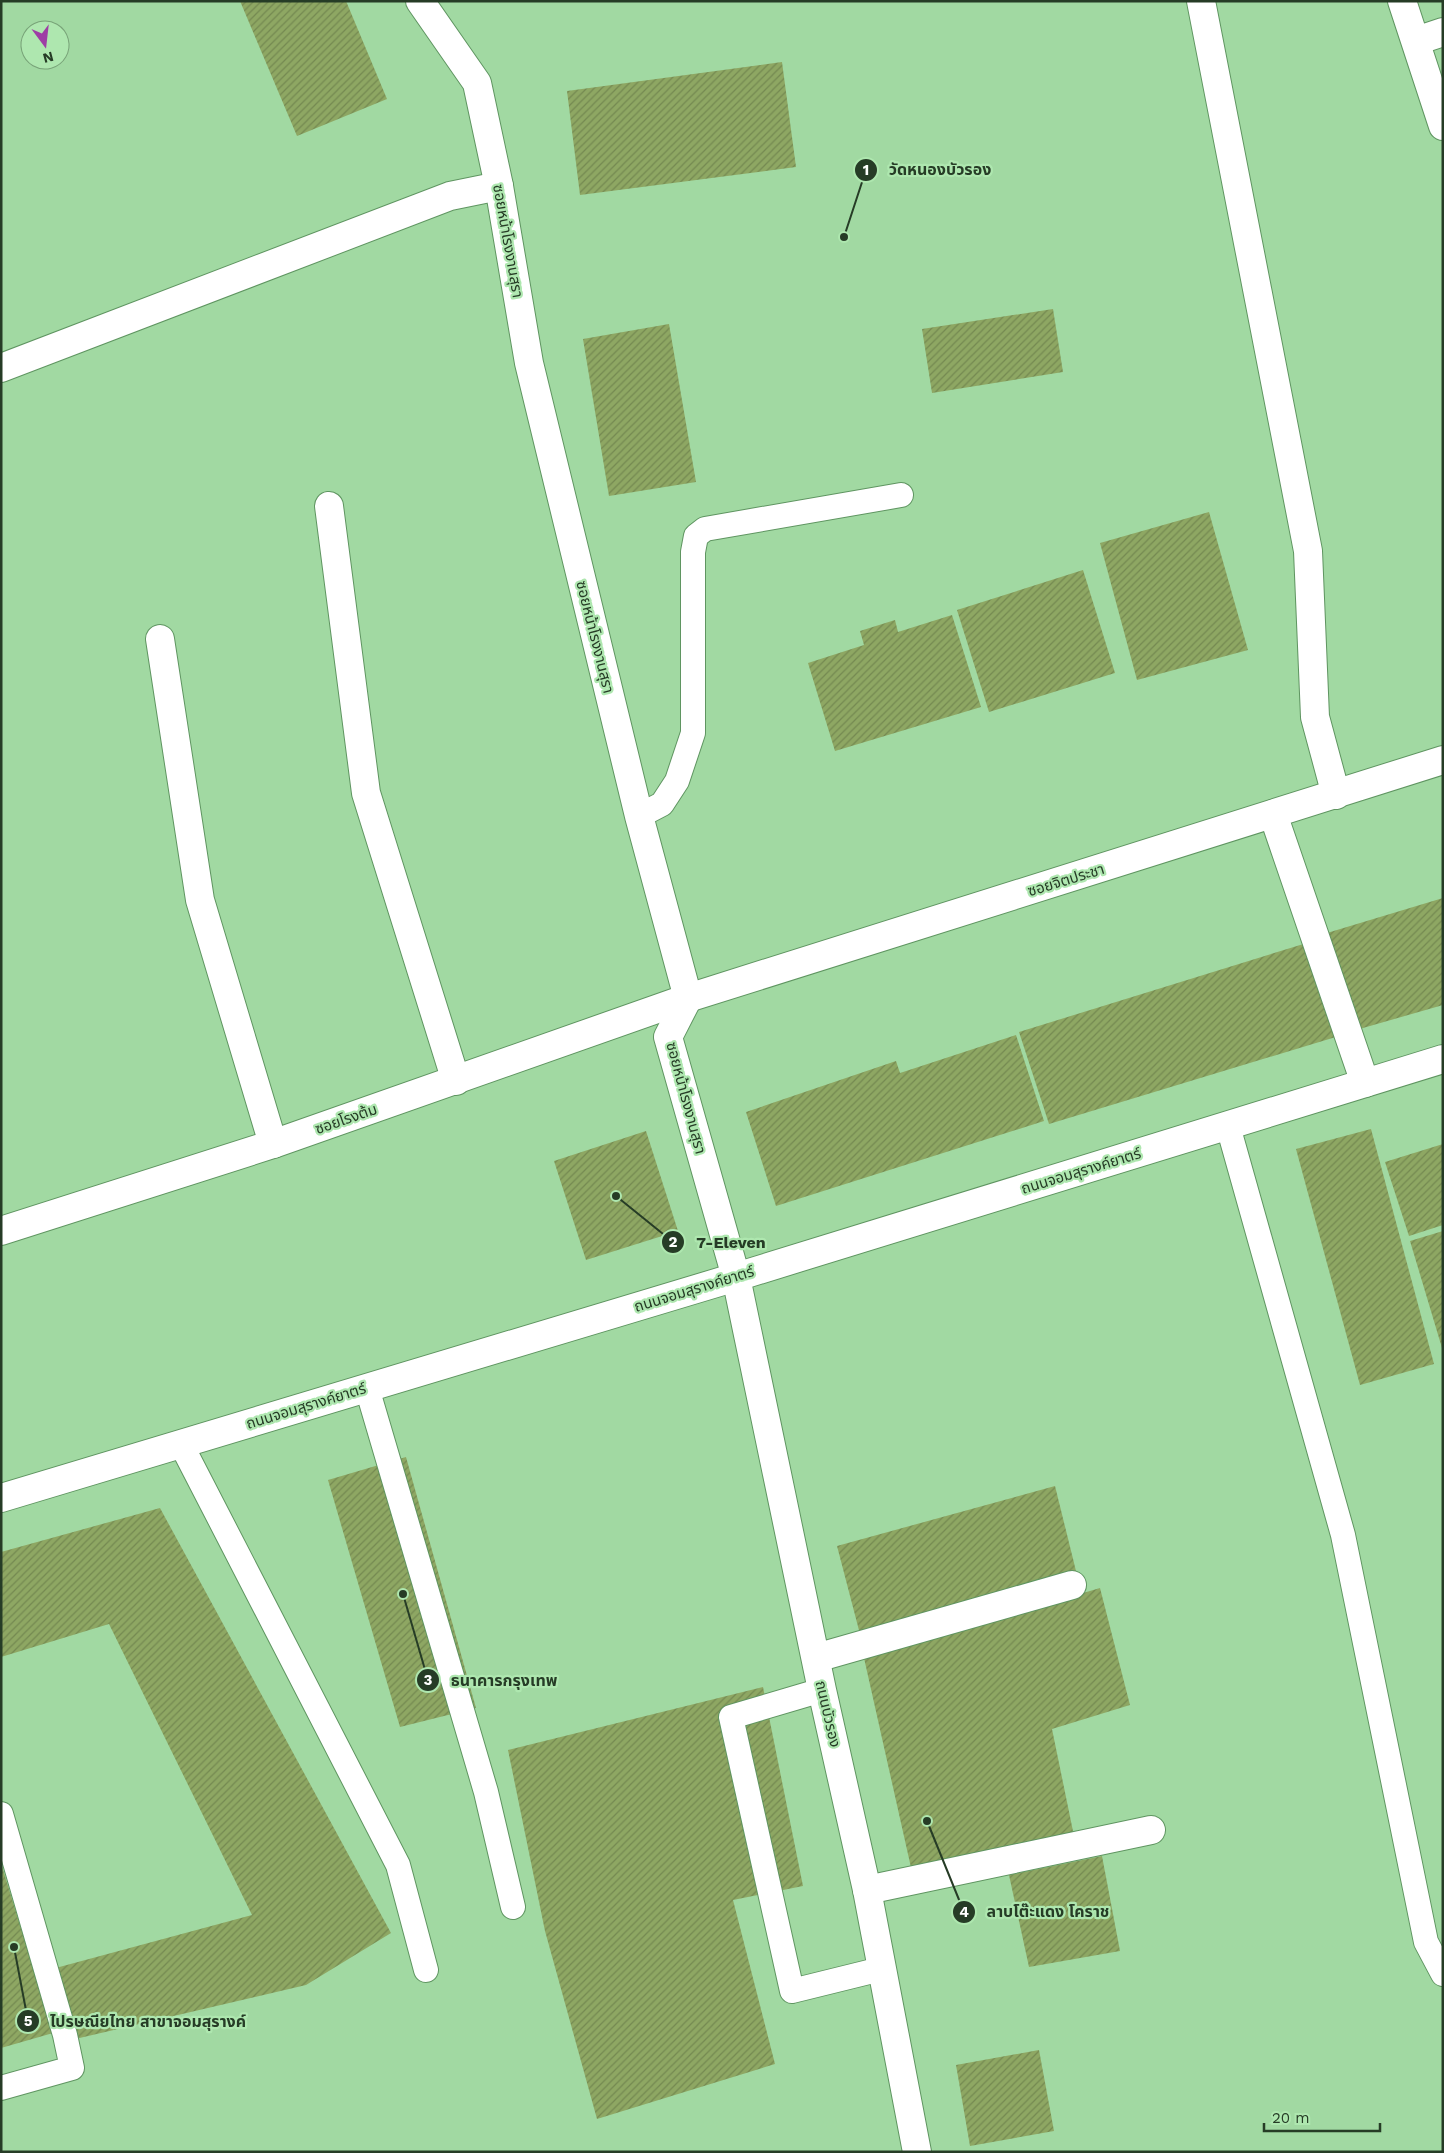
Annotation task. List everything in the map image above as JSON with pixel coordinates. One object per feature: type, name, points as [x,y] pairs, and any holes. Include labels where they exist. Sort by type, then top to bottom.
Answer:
[{"type":"street","name":"ซอยหน้าโรงงานสุรา","points":[[420,1],[477,83],[499,186],[530,363],[639,816],[688,998],[668,1037],[736,1277]]},
{"type":"street","points":[[1201,1],[1308,551],[1315,717],[1336,795]]},
{"type":"street","points":[[1402,1],[1443,126]]},
{"type":"street","points":[[1416,41],[1443,32]]},
{"type":"street","points":[[1,368],[450,196],[499,186]]},
{"type":"street","points":[[329,506],[366,793],[456,1081]]},
{"type":"street","points":[[160,639],[200,900],[273,1144]]},
{"type":"street","name":"ซอยจิตประชา","points":[[688,998],[1443,760]]},
{"type":"street","points":[[1274,814],[1365,1083]]},
{"type":"street","name":"ซอยโรงต้ม","points":[[1,1231],[273,1144],[688,998]]},
{"type":"street","name":"ถนนจอมสุรางค์ยาตร์","points":[[1,1498],[736,1277],[1443,1059]]},
{"type":"street","name":"ถนนบัวรอง","points":[[736,1277],[822,1690],[867,1890],[917,2152]]},
{"type":"street","points":[[816,1658],[1072,1585]]},
{"type":"street","points":[[867,1890],[1151,1830]]},
{"type":"lane","points":[[639,816],[662,804],[677,781],[694,733],[693,552],[696,536],[705,529],[901,495]]},
{"type":"lane","points":[[1228,1126],[1343,1535],[1426,1942],[1443,1974]]},
{"type":"lane","points":[[367,1388],[486,1792],[513,1907]]},
{"type":"lane","points":[[181,1444],[398,1865],[426,1970]]},
{"type":"lane","points":[[822,1690],[731,1717],[792,1990],[881,1969]]},
{"type":"lane","points":[[1,1814],[65,2034],[72,2068],[1,2088]]},
{"type":"building","points":[[240,1],[346,1],[387,99],[297,136]]},
{"type":"building","points":[[782,62],[796,167],[580,195],[567,91]]},
{"type":"building","points":[[1053,309],[1063,372],[932,393],[922,329]]},
{"type":"building","points":[[669,324],[696,482],[609,496],[583,339]]},
{"type":"building","points":[[1209,512],[1248,650],[1137,680],[1100,543]]},
{"type":"building","points":[[1083,570],[1115,673],[989,712],[957,610]]},
{"type":"building","points":[[952,615],[981,707],[835,751],[808,663],[864,645],[860,631],[895,620],[898,632]]},
{"type":"building","points":[[1443,898],[1443,1005],[1356,1030],[1327,933]]},
{"type":"building","points":[[1310,942],[1339,1036],[1049,1124],[1019,1032]]},
{"type":"building","points":[[1016,1035],[1044,1121],[776,1206],[746,1112],[896,1061],[900,1073]]},
{"type":"building","points":[[1371,1129],[1434,1364],[1360,1385],[1296,1149]]},
{"type":"building","points":[[646,1131],[678,1231],[586,1260],[554,1161]]},
{"type":"building","points":[[1443,1144],[1443,1225],[1409,1236],[1385,1162]]},
{"type":"building","points":[[1443,1231],[1443,1348],[1442,1348],[1410,1241]]},
{"type":"building","points":[[406,1457],[476,1708],[400,1727],[328,1480]]},
{"type":"building","points":[[1055,1486],[1077,1575],[861,1638],[837,1546]]},
{"type":"building","points":[[160,1508],[391,1933],[306,1985],[71,2040],[52,1969],[252,1915],[109,1624],[1,1657],[1,1552]]},
{"type":"building","points":[[1100,1588],[1130,1705],[1052,1729],[1074,1836],[912,1872],[864,1658]]},
{"type":"building","points":[[763,1687],[803,1886],[733,1900],[775,2064],[597,2119],[545,1931],[508,1750]]},
{"type":"building","points":[[1102,1856],[1120,1951],[1029,1967],[1009,1875]]},
{"type":"building","points":[[1,1863],[53,2033],[1,2048]]},
{"type":"building","points":[[1039,2050],[1054,2131],[970,2146],[956,2065]]},
{"type":"place","name":"วัดหนองบัวรอง","points":[[844,237]]},
{"type":"place","name":"7-Eleven","points":[[616,1196]]},
{"type":"place","name":"ธนาคารกรุงเทพ","points":[[403,1594]]},
{"type":"place","name":"ลาบโต๊ะแดง โคราช","points":[[927,1821]]},
{"type":"place","name":"ไปรษณียไทย สาขาจอมสุรางค์","points":[[14,1947]]}]
